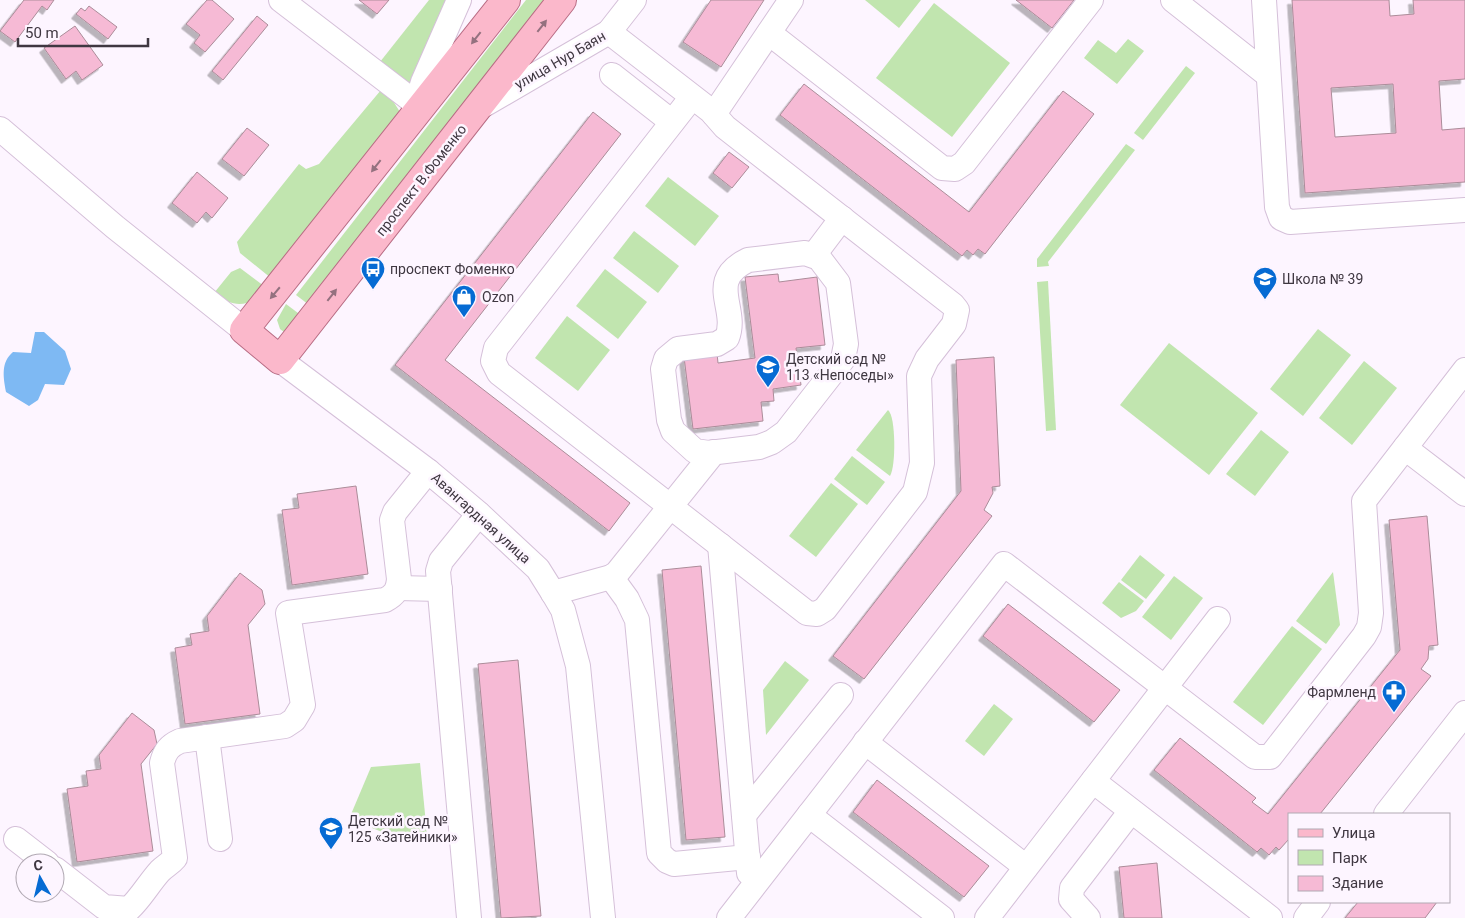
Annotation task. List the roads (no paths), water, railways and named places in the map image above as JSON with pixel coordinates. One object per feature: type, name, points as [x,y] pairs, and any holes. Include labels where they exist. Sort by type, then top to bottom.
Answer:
[{"type":"main road","points":[[280,360],[244,330],[506,0]]},
{"type":"main road","name":"проспект В.Фоменко","points":[[280,360],[562,0]]},
{"type":"street","points":[[281,0],[416,112],[423,82],[458,0]]},
{"type":"street","name":"улица Нур Баян","points":[[476,109],[609,32],[634,0]]},
{"type":"street","points":[[714,114],[791,0]]},
{"type":"street","points":[[769,33],[942,168],[955,169],[964,163],[1091,0]]},
{"type":"street","points":[[1173,0],[1268,75]]},
{"type":"street","points":[[1264,0],[1277,207],[1281,218],[1290,222],[1465,210]]},
{"type":"street","points":[[609,32],[714,114],[725,127],[953,304],[956,310],[957,319],[927,359],[919,376],[922,463],[918,485],[910,501],[831,602],[817,614],[808,613],[499,373],[493,361],[496,348],[692,97]]},
{"type":"street","points":[[612,75],[672,122]]},
{"type":"street","points":[[0,129],[115,227],[244,330]]},
{"type":"street","points":[[814,255],[842,218]]},
{"type":"street","points":[[806,253],[814,255],[833,273],[840,287],[846,336],[843,358],[786,432],[759,447],[714,452],[695,451],[673,431],[669,420],[663,370],[666,359],[678,349],[718,344],[727,338],[729,327],[724,289],[731,273],[740,264],[748,260],[806,253]]},
{"type":"street","name":"Авангардная улица","points":[[280,360],[428,471],[479,514],[538,569],[563,610],[578,666],[603,918]]},
{"type":"street","points":[[730,918],[1004,564],[1255,757],[1270,757],[1369,627],[1371,613],[1363,502],[1465,370]]},
{"type":"street","points":[[1405,448],[1465,494]]},
{"type":"street","points":[[553,593],[611,577],[622,568],[714,452]]},
{"type":"street","points":[[65,877],[104,907],[129,909],[161,869],[170,864],[175,858],[162,763],[165,752],[171,745],[180,741],[285,726],[294,720],[300,713],[303,705],[288,613],[385,600],[392,596],[398,588],[392,520],[395,512],[428,471]]},
{"type":"street","points":[[469,918],[438,571],[441,561],[479,514]]},
{"type":"street","points":[[720,545],[751,890]]},
{"type":"street","points":[[611,577],[631,605],[637,620],[659,853],[667,861],[674,864],[748,857]]},
{"type":"street","points":[[398,588],[440,589]]},
{"type":"street","points":[[987,918],[1218,619]]},
{"type":"street","points":[[744,815],[841,695]]},
{"type":"street","points":[[1387,813],[1465,713]]},
{"type":"street","points":[[207,737],[220,839]]},
{"type":"street","points":[[865,742],[1026,867]]},
{"type":"street","points":[[1093,781],[1270,918]]},
{"type":"street","points":[[1088,918],[1071,899],[1072,888],[1131,811]]},
{"type":"street","points":[[810,814],[942,918]]},
{"type":"street","points":[[16,839],[34,853]]},
{"type":"street","points":[[1306,918],[1317,903]]},
{"type":"water","points":[[35,332],[44,332],[65,351],[71,369],[64,385],[45,384],[38,400],[29,406],[6,392],[4,370],[6,360],[13,352],[31,353]]},
{"type":"place","name":"проспект Фоменко","points":[[373,290]]},
{"type":"place","name":"Школа № 39","points":[[1265,300]]},
{"type":"place","name":"Ozon","points":[[464,318]]},
{"type":"place","name":"Детский сад № 113 «Непоседы»","points":[[768,388]]},
{"type":"place","name":"Фармленд","points":[[1394,713]]},
{"type":"place","name":"Детский сад № 125 «Затейники»","points":[[331,850]]}]
